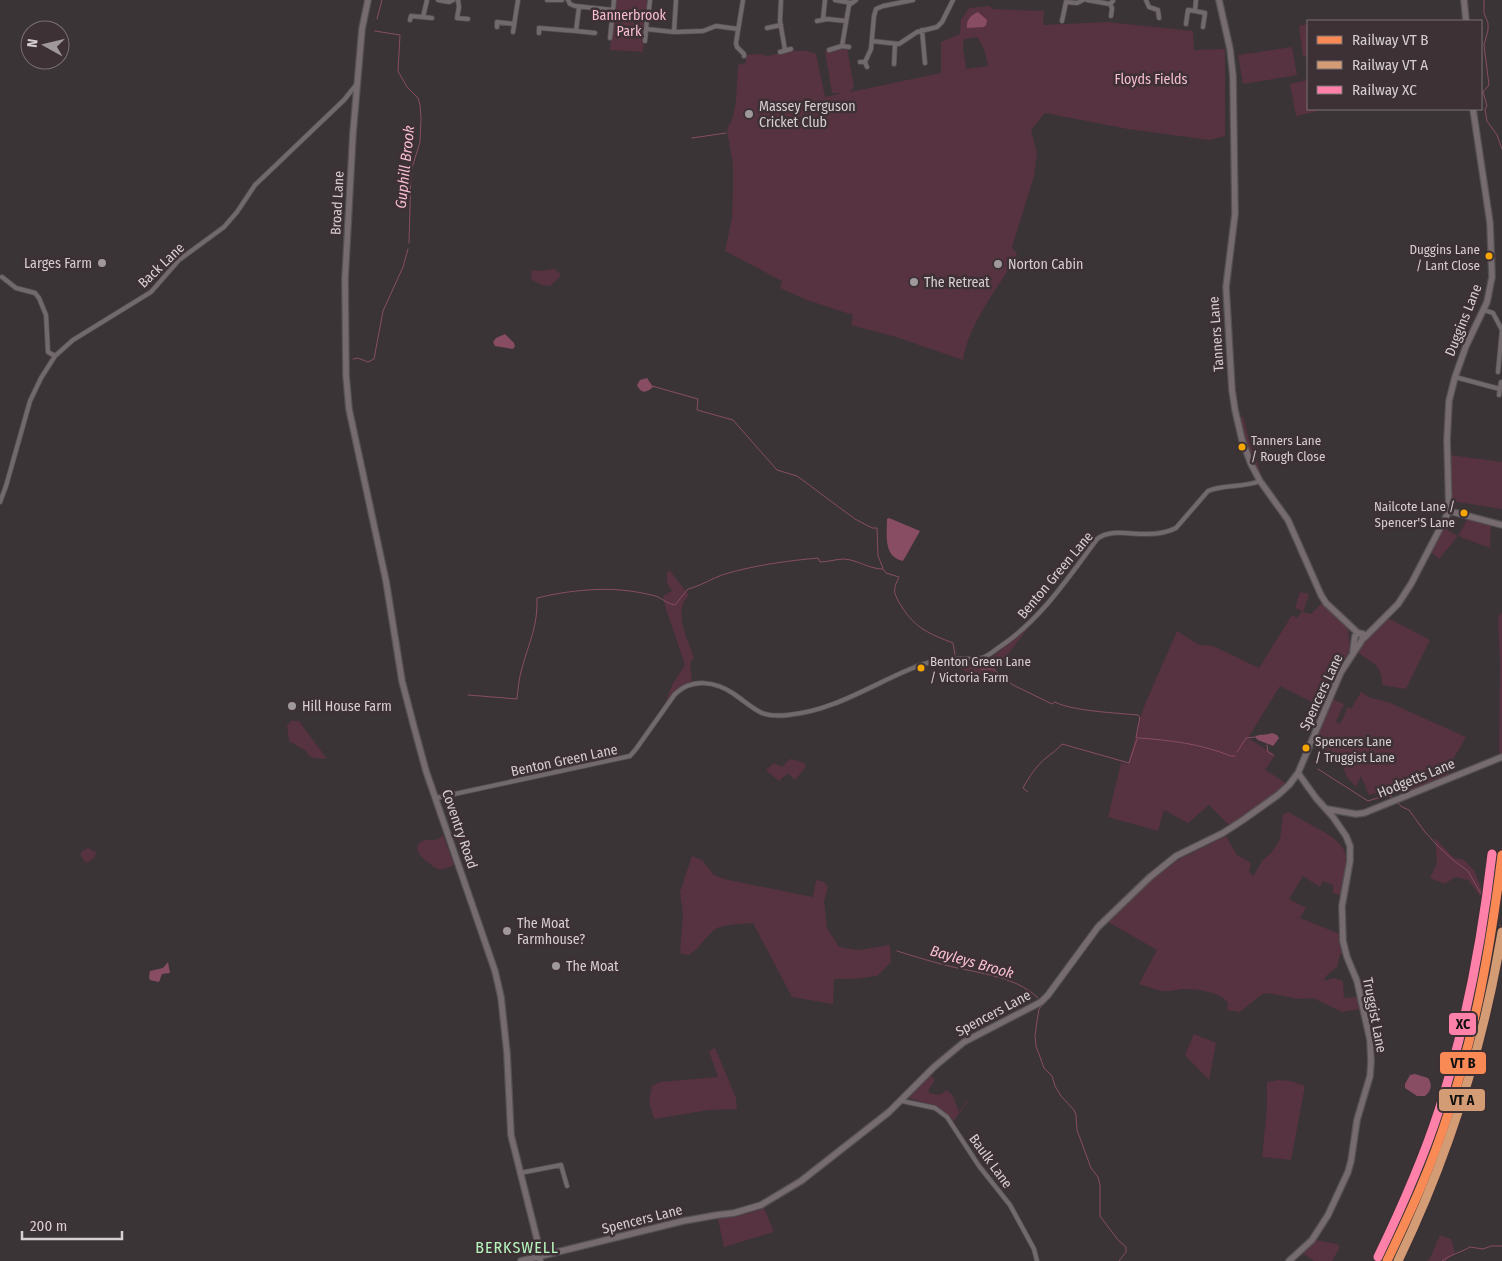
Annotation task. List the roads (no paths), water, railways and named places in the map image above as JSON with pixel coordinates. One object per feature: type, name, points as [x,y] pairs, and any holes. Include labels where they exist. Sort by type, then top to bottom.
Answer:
[{"type":"street","name":"Broad Lane","points":[[349,409],[346,375],[345,279],[353,133],[362,29],[368,0]]},
{"type":"street","points":[[423,17],[427,0]]},
{"type":"street","points":[[438,0],[449,2],[453,0]]},
{"type":"street","points":[[458,0],[459,7],[455,18],[468,19]]},
{"type":"street","points":[[513,32],[518,0]]},
{"type":"street","points":[[547,0],[562,0]]},
{"type":"street","points":[[568,0],[570,4],[579,7],[613,10]]},
{"type":"street","points":[[610,38],[614,0]]},
{"type":"street","points":[[649,8],[650,0]]},
{"type":"street","points":[[674,32],[676,0]]},
{"type":"street","points":[[743,0],[736,46],[744,56]]},
{"type":"street","points":[[781,0],[781,25],[785,50]]},
{"type":"street","points":[[823,20],[825,0]]},
{"type":"street","points":[[835,0],[851,3]]},
{"type":"street","points":[[842,46],[849,5],[856,0]]},
{"type":"street","points":[[867,67],[865,62],[872,42],[876,9],[906,0],[913,0]]},
{"type":"street","points":[[872,42],[895,44],[903,42],[916,32],[935,28],[940,25],[953,0]]},
{"type":"street","points":[[1062,21],[1066,2],[1079,3],[1083,0]]},
{"type":"street","points":[[1087,0],[1111,3],[1111,16]]},
{"type":"street","points":[[1146,0],[1149,7],[1159,7],[1160,18]]},
{"type":"street","points":[[1195,11],[1196,0]]},
{"type":"street","name":"Tanners Lane","points":[[1219,0],[1230,49],[1232,76],[1235,214],[1226,287],[1232,390],[1242,440],[1260,481],[1288,520],[1321,595],[1326,603],[1357,636],[1362,633],[1363,639]]},
{"type":"street","points":[[1464,0],[1466,20]]},
{"type":"street","points":[[576,31],[579,7]]},
{"type":"street","points":[[1186,24],[1188,10],[1195,11],[1205,13],[1203,27]]},
{"type":"street","points":[[410,20],[411,16],[432,18]]},
{"type":"street","points":[[645,41],[647,20]]},
{"type":"street","points":[[817,21],[846,21]]},
{"type":"street","points":[[497,23],[514,24]]},
{"type":"street","points":[[766,28],[781,25]]},
{"type":"street","points":[[646,29],[700,32],[716,26],[738,29]]},
{"type":"street","points":[[539,28],[595,33]]},
{"type":"street","points":[[922,30],[925,63]]},
{"type":"street","points":[[894,64],[895,44]]},
{"type":"street","points":[[829,50],[842,46],[849,47]]},
{"type":"street","points":[[780,52],[792,49]]},
{"type":"street","points":[[860,62],[865,62]]},
{"type":"street","name":"Back Lane","points":[[0,502],[30,401],[41,378],[55,356],[80,336],[148,295],[179,260],[224,227],[237,212],[255,185],[344,100],[358,83]]},
{"type":"street","name":"Duggins Lane","points":[[1449,511],[1448,407],[1455,376],[1466,346],[1484,310],[1492,286],[1490,223],[1474,110]]},
{"type":"street","points":[[2,277],[16,288],[35,293],[39,298],[46,315],[48,352],[55,356]]},
{"type":"street","points":[[1484,310],[1493,313],[1502,330],[1498,370],[1492,368]]},
{"type":"street","points":[[1455,376],[1500,389]]},
{"type":"street","points":[[1499,395],[1501,382]]},
{"type":"street","name":"Coventry Road","points":[[349,409],[386,581],[402,681],[426,771],[497,979],[501,997],[507,1053],[511,1135],[540,1259]]},
{"type":"street","name":"Benton Green Lane","points":[[436,798],[630,756],[675,694],[689,684],[705,682],[718,686],[732,692],[760,712],[770,715],[788,715],[841,702],[919,665],[944,659],[975,659],[984,657],[1009,641],[1026,627],[1063,584],[1097,539],[1113,533],[1149,534],[1170,531],[1176,528],[1208,491],[1215,488],[1253,484],[1260,481]]},
{"type":"street","points":[[1449,511],[1502,525]]},
{"type":"street","name":"Spencers Lane","points":[[521,1261],[540,1259],[683,1221],[717,1214],[734,1213],[761,1205],[801,1181],[889,1112],[902,1101],[934,1066],[964,1042],[1040,1002],[1048,995],[1098,927],[1150,877],[1176,856],[1222,833],[1268,803],[1298,773],[1338,678],[1363,639],[1398,604],[1411,584],[1449,511]]},
{"type":"street","name":"Spencers Lane","points":[[1353,653],[1357,636]]},
{"type":"street","name":"Hodgetts Lane","points":[[1326,809],[1356,814],[1364,812],[1500,757]]},
{"type":"street","name":"Truggist Lane","points":[[1289,1261],[1312,1240],[1328,1216],[1348,1172],[1357,1120],[1370,1076],[1371,1062],[1370,1040],[1357,982],[1347,957],[1343,935],[1343,898],[1351,854],[1346,836],[1298,773]]},
{"type":"street","points":[[1333,817],[1338,811]]},
{"type":"street","name":"Baulk Lane","points":[[902,1101],[935,1108],[947,1117],[979,1166],[1010,1205],[1034,1249],[1037,1261]]},
{"type":"street","points":[[520,1173],[561,1164],[567,1186]]},
{"type":"waterway","name":"Guphill Brook","points":[[377,19],[382,0]]},
{"type":"waterway","points":[[1484,0],[1484,13],[1488,23],[1484,45],[1489,85],[1483,92],[1487,106],[1485,109],[1487,121],[1497,135],[1502,149]]},
{"type":"waterway","name":"Guphill Brook","points":[[375,31],[400,35],[398,71],[407,87],[418,98],[420,105],[420,142],[411,171],[409,243]]},
{"type":"waterway","points":[[692,138],[726,133]]},
{"type":"waterway","points":[[353,359],[358,358],[368,362],[374,359],[383,311],[403,267],[408,249]]},
{"type":"waterway","points":[[652,386],[698,399],[697,410],[733,420],[777,470],[797,476],[855,519],[872,528],[877,528],[878,556],[883,568]]},
{"type":"waterway","points":[[468,695],[517,699],[521,672],[535,626],[537,598],[576,591],[603,589],[652,595],[675,605],[688,589],[725,574],[794,560],[818,558],[820,562],[841,559],[849,560],[873,568],[883,569],[886,573],[899,577],[895,586],[895,592],[897,599],[907,614],[924,630],[953,643],[955,655]]},
{"type":"waterway","points":[[955,661],[977,662],[981,669],[993,669],[1013,685],[1052,704],[1055,702],[1083,710],[1138,715],[1140,717],[1136,737],[1138,738],[1185,743],[1235,756]]},
{"type":"waterway","points":[[1237,752],[1246,738],[1255,737]]},
{"type":"waterway","points":[[1028,792],[1023,788],[1033,772],[1042,761],[1062,744],[1129,763],[1137,739]]},
{"type":"waterway","points":[[1267,745],[1268,752],[1273,755]]},
{"type":"waterway","points":[[1318,769],[1368,801],[1387,795],[1394,798]]},
{"type":"waterway","points":[[1398,803],[1409,810],[1438,846],[1468,871],[1483,897]]},
{"type":"waterway","name":"Bayleys Brook","points":[[897,951],[994,976],[1018,984],[1038,998]]},
{"type":"waterway","name":"Bayleys Brook","points":[[1043,1004],[1039,1009],[1035,1036],[1036,1046],[1044,1068],[1052,1076],[1061,1096],[1074,1110],[1076,1115],[1077,1130],[1091,1168],[1098,1177],[1100,1185],[1100,1216],[1118,1240],[1126,1247],[1126,1252],[1119,1261]]},
{"type":"waterway","points":[[1442,1261],[1470,1247],[1483,1249],[1491,1246],[1502,1246]]},
{"type":"rail line","name":"XC","points":[[1378,1257],[1419,1166],[1449,1078],[1472,983],[1492,854]]},
{"type":"place","name":"Massey Ferguson Cricket Club","points":[[749,114]]},
{"type":"place","name":"Duggins Lane / Lant Close","points":[[1489,256]]},
{"type":"place","name":"Larges Farm","points":[[102,263]]},
{"type":"place","name":"Norton Cabin","points":[[998,264]]},
{"type":"place","name":"The Retreat","points":[[914,282]]},
{"type":"place","name":"Tanners Lane / Rough Close","points":[[1242,447]]},
{"type":"place","name":"Nailcote Lane / Spencer'S Lane","points":[[1464,513]]},
{"type":"place","name":"Benton Green Lane / Victoria Farm","points":[[921,668]]},
{"type":"place","name":"Hill House Farm","points":[[292,706]]},
{"type":"place","name":"Spencers Lane / Truggist Lane","points":[[1306,748]]},
{"type":"place","name":"The Moat Farmhouse?","points":[[507,931]]},
{"type":"place","name":"The Moat","points":[[556,966]]},
{"type":"district","name":"BERKSWELL","points":[[517,1247]]},
{"type":"park label","name":"Bannerbrook Park","points":[[629,24]]},
{"type":"park label","name":"Floyds Fields","points":[[1151,79]]}]
